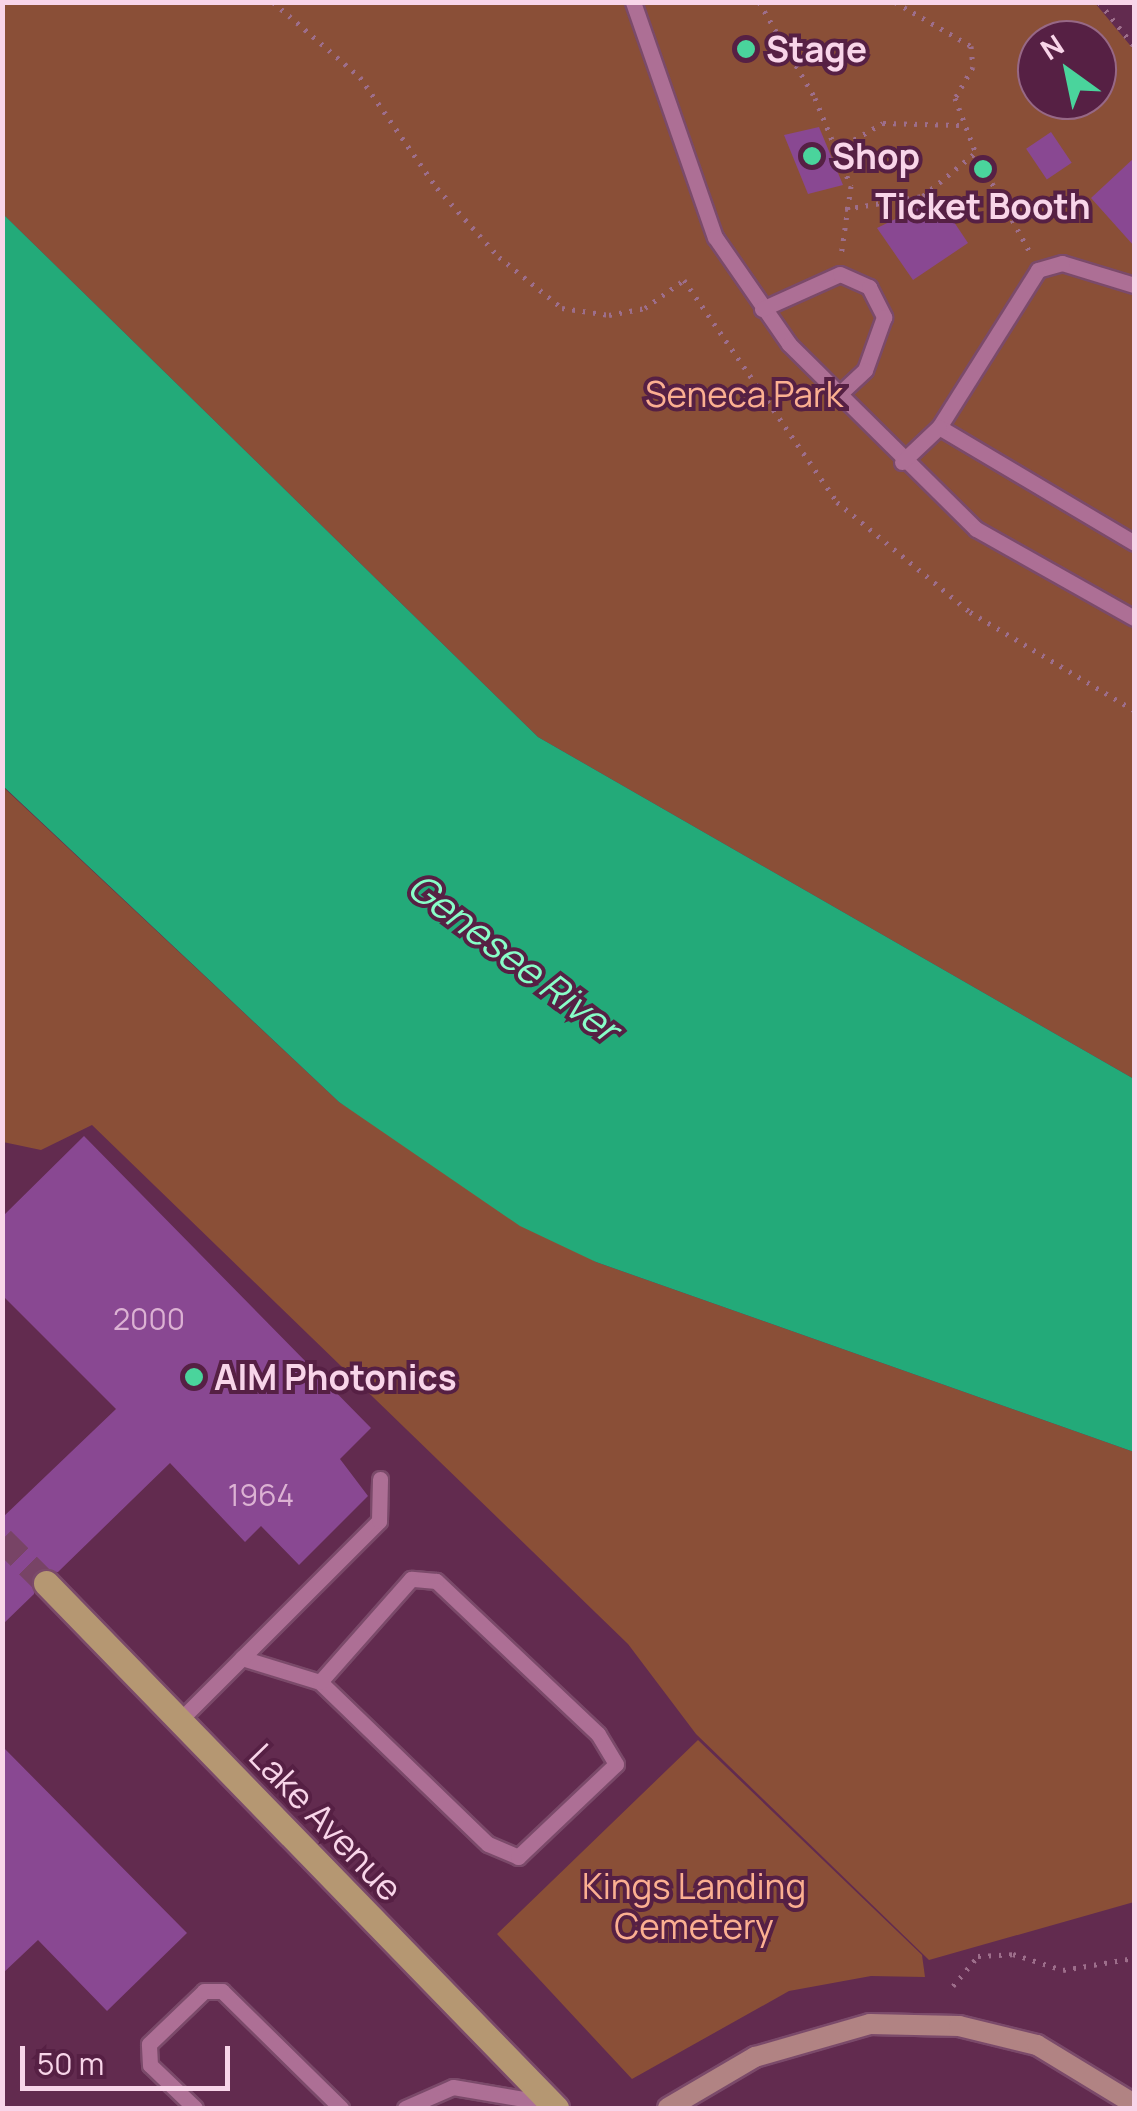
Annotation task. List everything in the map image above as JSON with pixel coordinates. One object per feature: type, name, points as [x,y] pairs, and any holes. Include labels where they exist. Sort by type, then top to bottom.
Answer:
[{"type":"main road","name":"Lake Avenue","points":[[46,1583],[553,2106]]},
{"type":"street","points":[[668,2108],[755,2056],[870,2024],[959,2026],[1037,2045],[1134,2104]]},
{"type":"lane","points":[[633,2],[690,180],[762,309],[835,398],[976,529],[1134,618]]},
{"type":"lane","points":[[902,462],[939,427],[1038,270],[1074,265],[1134,284]]},
{"type":"lane","points":[[762,309],[840,274],[869,287],[884,318],[865,370],[835,398]]},
{"type":"lane","points":[[939,427],[1134,543]]},
{"type":"lane","points":[[179,1721],[379,1522],[380,1479]]},
{"type":"lane","points":[[242,1658],[320,1682],[488,1844],[518,1858],[616,1764],[598,1734],[436,1580],[412,1579],[320,1682]]},
{"type":"lane","points":[[195,2108],[150,2065],[149,2044],[204,1991],[222,1992],[341,2108]]},
{"type":"lane","points":[[405,2108],[453,2087],[553,2106]]},
{"type":"path","points":[[273,2],[360,77],[437,188],[499,257],[562,308],[609,315],[645,308],[684,280],[837,502],[970,612],[1134,710]]},
{"type":"path","points":[[759,2],[836,150],[850,186],[840,274]]},
{"type":"path","points":[[895,2],[971,46],[973,67],[955,98],[959,125],[980,164]]},
{"type":"path","points":[[1099,2],[1134,46]]},
{"type":"path","points":[[836,150],[883,122],[959,125]]},
{"type":"path","points":[[845,208],[923,196],[974,154]]},
{"type":"path","points":[[986,174],[1038,270]]},
{"type":"path","points":[[953,1986],[978,1956],[1013,1954],[1063,1970],[1134,1958]]},
{"type":"green space","name":"Seneca Park","points":[[2,3],[1095,3],[1109,20],[1017,20],[1017,120],[1117,120],[1117,30],[1134,50],[1134,1079],[538,737],[3,214]]},
{"type":"green space","points":[[2,786],[339,1102],[596,1262],[1134,1452],[1134,1902],[929,1960],[696,1734],[628,1644],[92,1125],[41,1150],[3,1142]]},
{"type":"green space","name":"Kings Landing Cemetery","points":[[698,1740],[922,1955],[925,1977],[871,1976],[789,1991],[632,2079],[497,1934]]},
{"type":"water","name":"Genesee River","points":[[3,214],[538,737],[1134,1079],[1134,1452],[596,1262],[520,1226],[339,1102],[3,786]]},
{"type":"building","name":"Shop","points":[[819,127],[843,185],[808,194],[784,135]]},
{"type":"building","points":[[1051,132],[1072,163],[1047,179],[1026,149]]},
{"type":"building","points":[[1134,158],[1134,246],[1091,198]]},
{"type":"building","points":[[938,198],[968,243],[913,280],[877,228]]},
{"type":"building","points":[[84,1136],[371,1428],[340,1459],[368,1496],[299,1565],[261,1526],[245,1542],[170,1463],[58,1572],[35,1571],[34,1594],[2,1625],[2,1518],[116,1409],[2,1295],[2,1217]]},
{"type":"building","points":[[2,1746],[187,1933],[107,2011],[38,1940],[2,1974]]},
{"type":"tunnel","points":[[2,1539],[46,1583]]},
{"type":"place","name":"Stage","points":[[746,49]]},
{"type":"place","name":"Shop","points":[[812,156]]},
{"type":"place","name":"Ticket Booth","points":[[983,169]]},
{"type":"place","name":"AIM Photonics","points":[[194,1377]]}]
